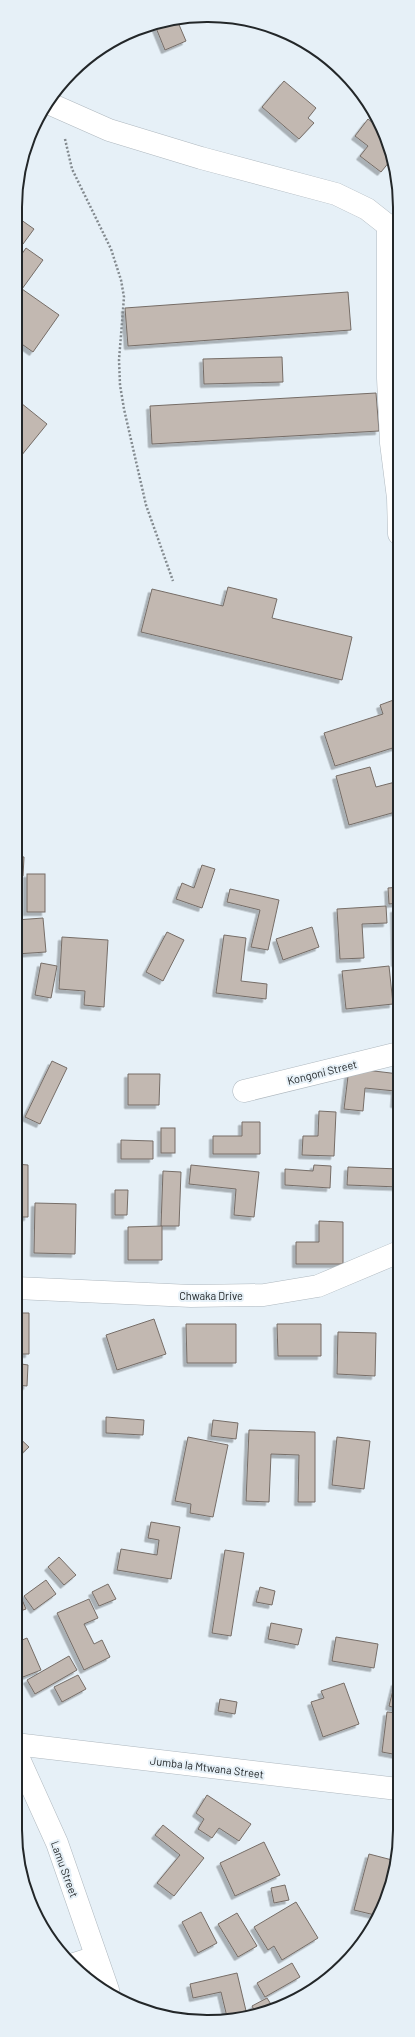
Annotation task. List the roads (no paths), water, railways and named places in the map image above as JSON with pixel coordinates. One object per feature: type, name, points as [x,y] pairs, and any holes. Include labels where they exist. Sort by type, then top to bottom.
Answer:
[{"type":"street","points":[[52,106],[109,130],[166,148],[336,194],[367,209],[393,229]]},
{"type":"street","points":[[393,255],[388,378],[393,459]]},
{"type":"street","name":"Kongoni Street","points":[[244,1091],[393,1054]]},
{"type":"street","name":"Chwaka Drive","points":[[22,1288],[191,1296],[264,1295],[318,1286],[393,1255]]},
{"type":"street","name":"Jumba la Mtwana Street","points":[[22,1745],[393,1788]]},
{"type":"street","name":"Lamu Street","points":[[22,1766],[57,1843],[106,1985]]},
{"type":"street","points":[[78,1963],[96,1957]]}]
